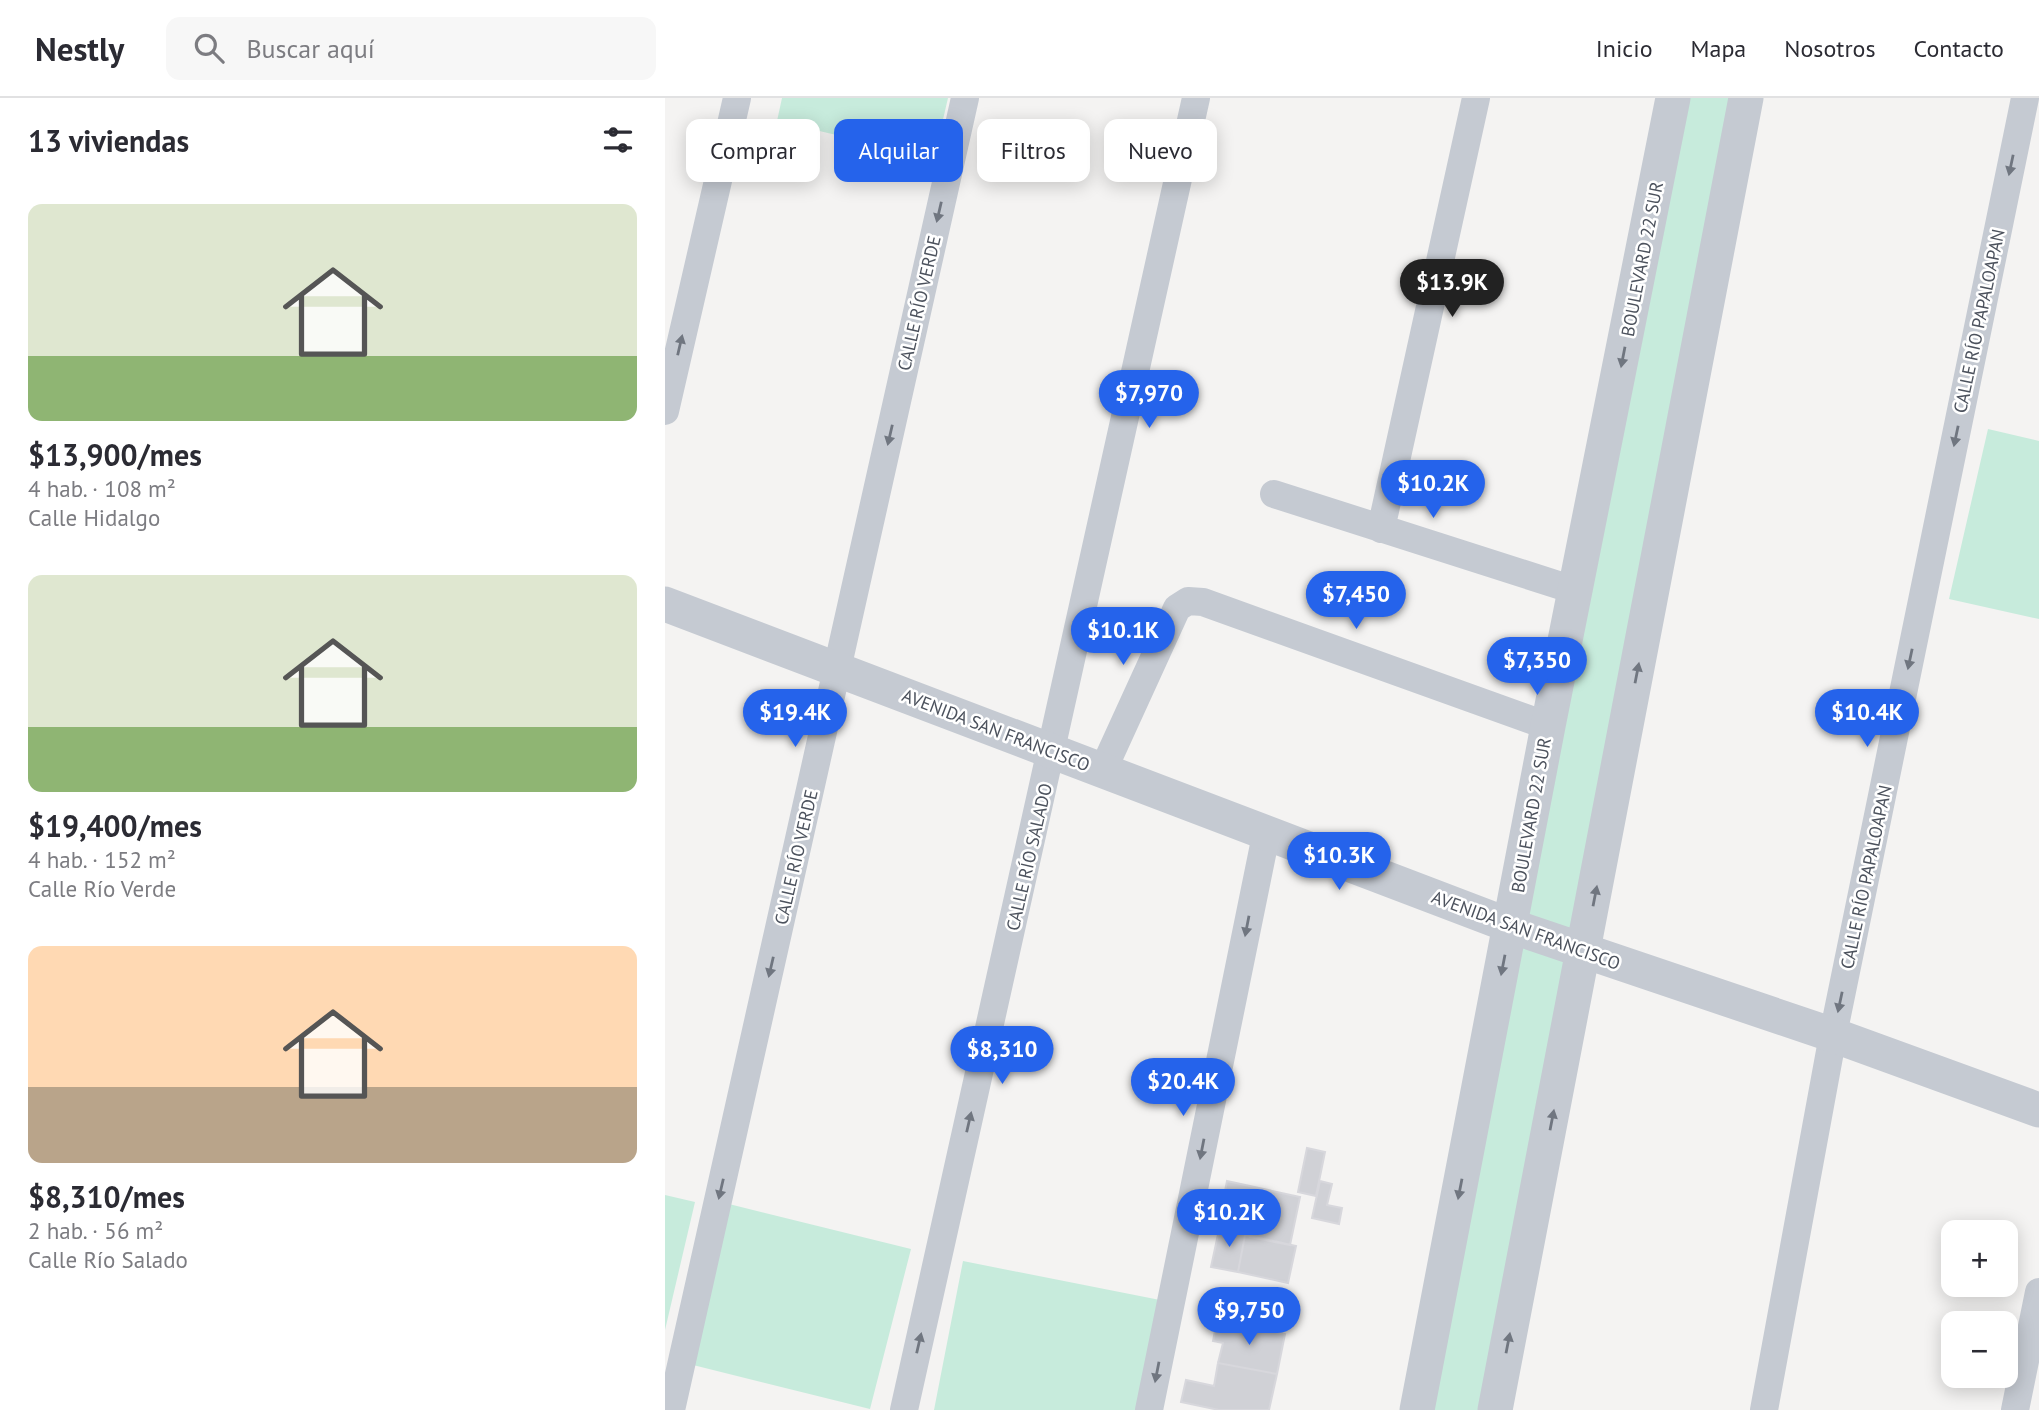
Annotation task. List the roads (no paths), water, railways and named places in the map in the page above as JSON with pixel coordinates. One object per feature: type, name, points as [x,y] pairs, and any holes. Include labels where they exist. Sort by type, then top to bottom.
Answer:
[{"type":"street","points":[[665,411],[737,98]]},
{"type":"street","name":"CALLE RÍO VERDE","points":[[671,1410],[965,98]]},
{"type":"street","name":"CALLE RÍO SALADO","points":[[904,1410],[1053,752],[1196,98]]},
{"type":"street","points":[[1381,529],[1476,98]]},
{"type":"street","name":"BOULEVARD 22 SUR","points":[[1417,1410],[1548,726],[1673,98]]},
{"type":"street","points":[[1495,1410],[1585,952],[1746,98]]},
{"type":"street","name":"CALLE RÍO PAPALOAPAN","points":[[1763,1410],[1833,1035],[2025,98]]},
{"type":"street","points":[[1274,494],[1577,591]]},
{"type":"street","points":[[1103,770],[1177,608],[1188,601],[1203,603],[1548,726]]},
{"type":"street","name":"AVENIDA SAN FRANCISCO","points":[[665,604],[1103,770],[1266,835],[1511,926],[1833,1035],[2039,1110]]},
{"type":"street","points":[[1149,1410],[1266,835]]},
{"type":"street","points":[[2015,1410],[2039,1292]]}]
